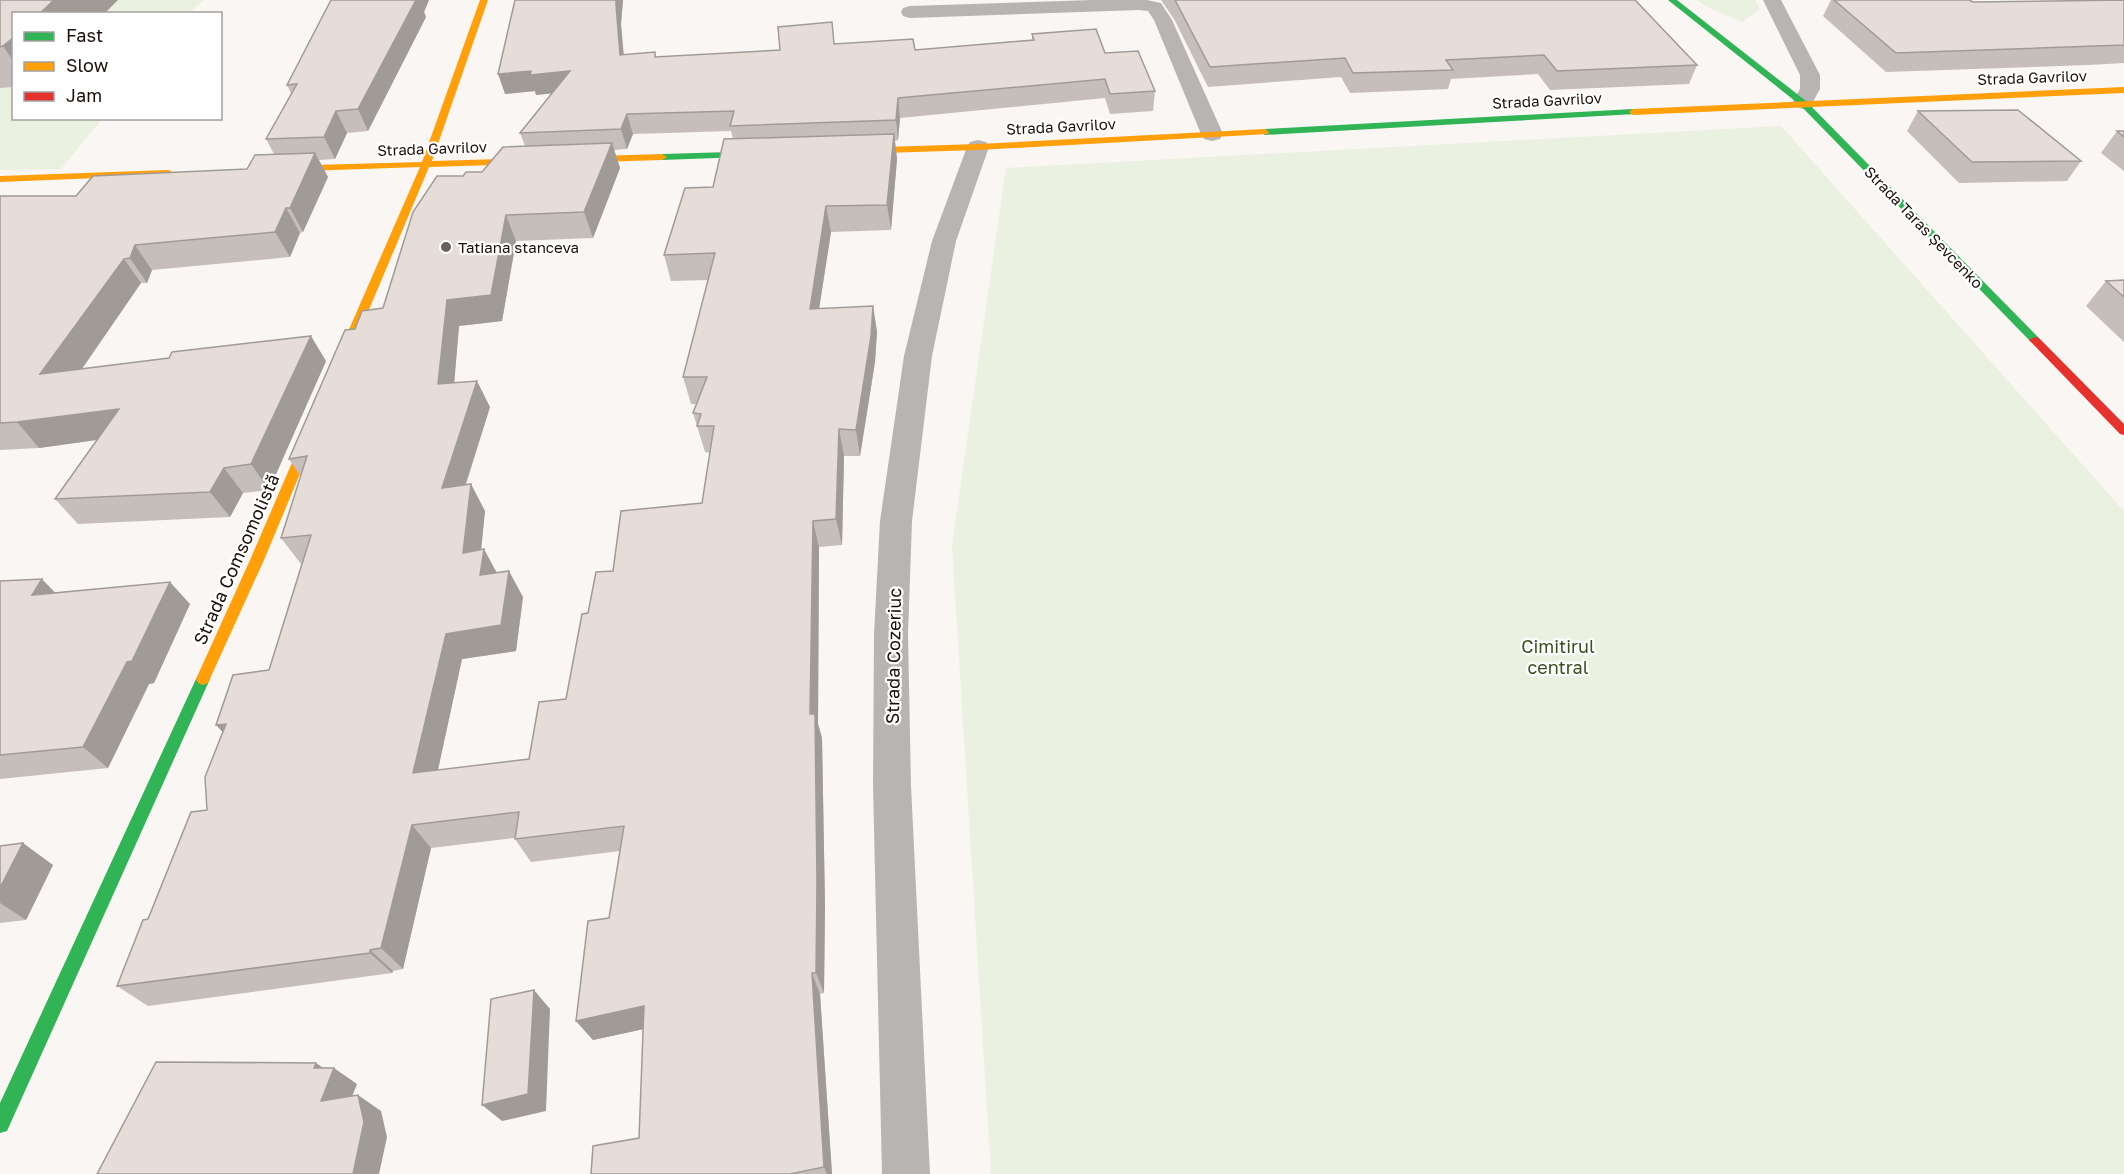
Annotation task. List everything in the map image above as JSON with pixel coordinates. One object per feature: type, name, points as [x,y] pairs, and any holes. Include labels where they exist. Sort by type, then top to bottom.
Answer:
[{"type":"street","points":[[341,362],[426,164],[484,0]]},
{"type":"street","name":"Strada Taras Șevcenko","points":[[1672,0],[1803,103],[2124,431]]},
{"type":"street","points":[[1772,0],[1810,75],[1810,89],[1803,103]]},
{"type":"street","points":[[910,12],[1140,4],[1154,8],[1163,20],[1212,134]]},
{"type":"street","name":"Strada Gavrilov","points":[[834,152],[978,147],[1803,103],[2124,90]]},
{"type":"street","name":"Strada Cozeriuc","points":[[906,1174],[892,786],[891,634],[896,521],[918,356],[944,241],[978,147]]},
{"type":"street","name":"Strada Gavrilov","points":[[261,170],[774,153]]},
{"type":"street","points":[[0,179],[178,173]]},
{"type":"street","name":"Strada Comsomolistă","points":[[0,1124],[256,560],[318,417]]},
{"type":"green space","points":[[0,0],[204,0],[190,12],[12,12],[12,120],[101,120],[61,169],[0,170]]},
{"type":"green space","points":[[1696,0],[1755,0],[1760,10],[1742,22]]},
{"type":"green space","name":"Cimitirul central","points":[[1781,126],[2124,511],[2124,1174],[991,1174],[952,546],[1006,168]]},
{"type":"building","points":[[0,0],[54,0],[41,12],[12,12],[12,39],[0,47]]},
{"type":"building","points":[[331,0],[416,0],[358,109],[336,111],[324,137],[266,139],[297,84],[287,85]]},
{"type":"building","points":[[515,0],[616,0],[620,55],[655,52],[655,57],[780,50],[778,27],[832,22],[834,44],[913,39],[915,50],[1034,40],[1032,34],[1096,29],[1105,53],[1138,51],[1155,91],[1110,94],[1105,79],[898,98],[896,120],[730,126],[734,111],[627,114],[621,129],[520,133],[570,71],[530,75],[531,71],[498,74]]},
{"type":"building","points":[[1175,0],[1635,0],[1697,65],[1557,71],[1544,55],[1446,60],[1453,70],[1353,73],[1345,58],[1210,67]]},
{"type":"building","points":[[1834,0],[1969,0],[1973,2],[2124,0],[2124,45],[1896,53]]},
{"type":"building","points":[[2018,110],[2081,161],[1972,162],[1918,111]]},
{"type":"building","points":[[894,134],[887,205],[826,206],[810,309],[873,306],[871,336],[856,430],[839,429],[836,519],[813,521],[810,714],[815,714],[817,883],[816,973],[812,973],[824,1167],[790,1174],[591,1174],[593,1146],[639,1138],[644,1006],[576,1021],[588,921],[609,918],[624,826],[515,839],[519,812],[412,825],[381,948],[370,950],[370,953],[117,986],[143,920],[148,919],[191,812],[207,810],[205,777],[226,724],[216,725],[233,675],[269,670],[311,535],[281,538],[307,456],[289,459],[345,330],[355,329],[362,311],[383,308],[413,212],[437,176],[463,176],[466,172],[482,172],[503,147],[612,143],[584,212],[506,215],[491,295],[447,300],[438,384],[477,381],[442,488],[471,484],[463,553],[484,549],[480,575],[509,571],[501,625],[446,634],[413,773],[529,759],[539,702],[566,699],[582,614],[588,613],[596,572],[613,571],[621,511],[702,503],[714,426],[697,426],[701,414],[693,413],[707,377],[683,377],[715,253],[664,255],[685,188],[713,187],[724,139]]},
{"type":"building","points":[[315,153],[290,208],[286,208],[275,232],[135,245],[130,258],[124,259],[40,374],[169,358],[172,352],[311,336],[251,464],[224,468],[210,492],[55,499],[119,409],[0,423],[0,196],[76,196],[93,176],[247,169],[255,155]]},
{"type":"building","points":[[2124,280],[2124,297],[2106,281]]},
{"type":"building","points":[[42,579],[32,595],[170,582],[132,661],[127,662],[83,747],[0,755],[0,581]]},
{"type":"building","points":[[23,843],[0,888],[0,846]]},
{"type":"building","points":[[534,990],[528,1094],[482,1105],[491,999]]},
{"type":"building","points":[[156,1062],[316,1063],[314,1068],[334,1068],[321,1101],[358,1095],[364,1122],[353,1174],[97,1174]]},
{"type":"traffic: fast","points":[[1672,0],[1803,103],[2035,340]]},
{"type":"traffic: fast","points":[[1265,132],[1633,112]]},
{"type":"traffic: fast","points":[[662,157],[765,154]]},
{"type":"traffic: fast","points":[[0,1124],[203,679]]},
{"type":"traffic: slow","points":[[346,350],[426,164],[484,0]]},
{"type":"traffic: slow","points":[[1633,112],[2124,90]]},
{"type":"traffic: slow","points":[[852,151],[1265,132]]},
{"type":"traffic: slow","points":[[277,169],[662,157]]},
{"type":"traffic: slow","points":[[0,179],[168,173]]},
{"type":"traffic: slow","points":[[203,679],[313,428]]},
{"type":"traffic: jam","points":[[2035,340],[2124,431]]},
{"type":"place","name":"Tatiana stanceva","points":[[446,247]]}]
